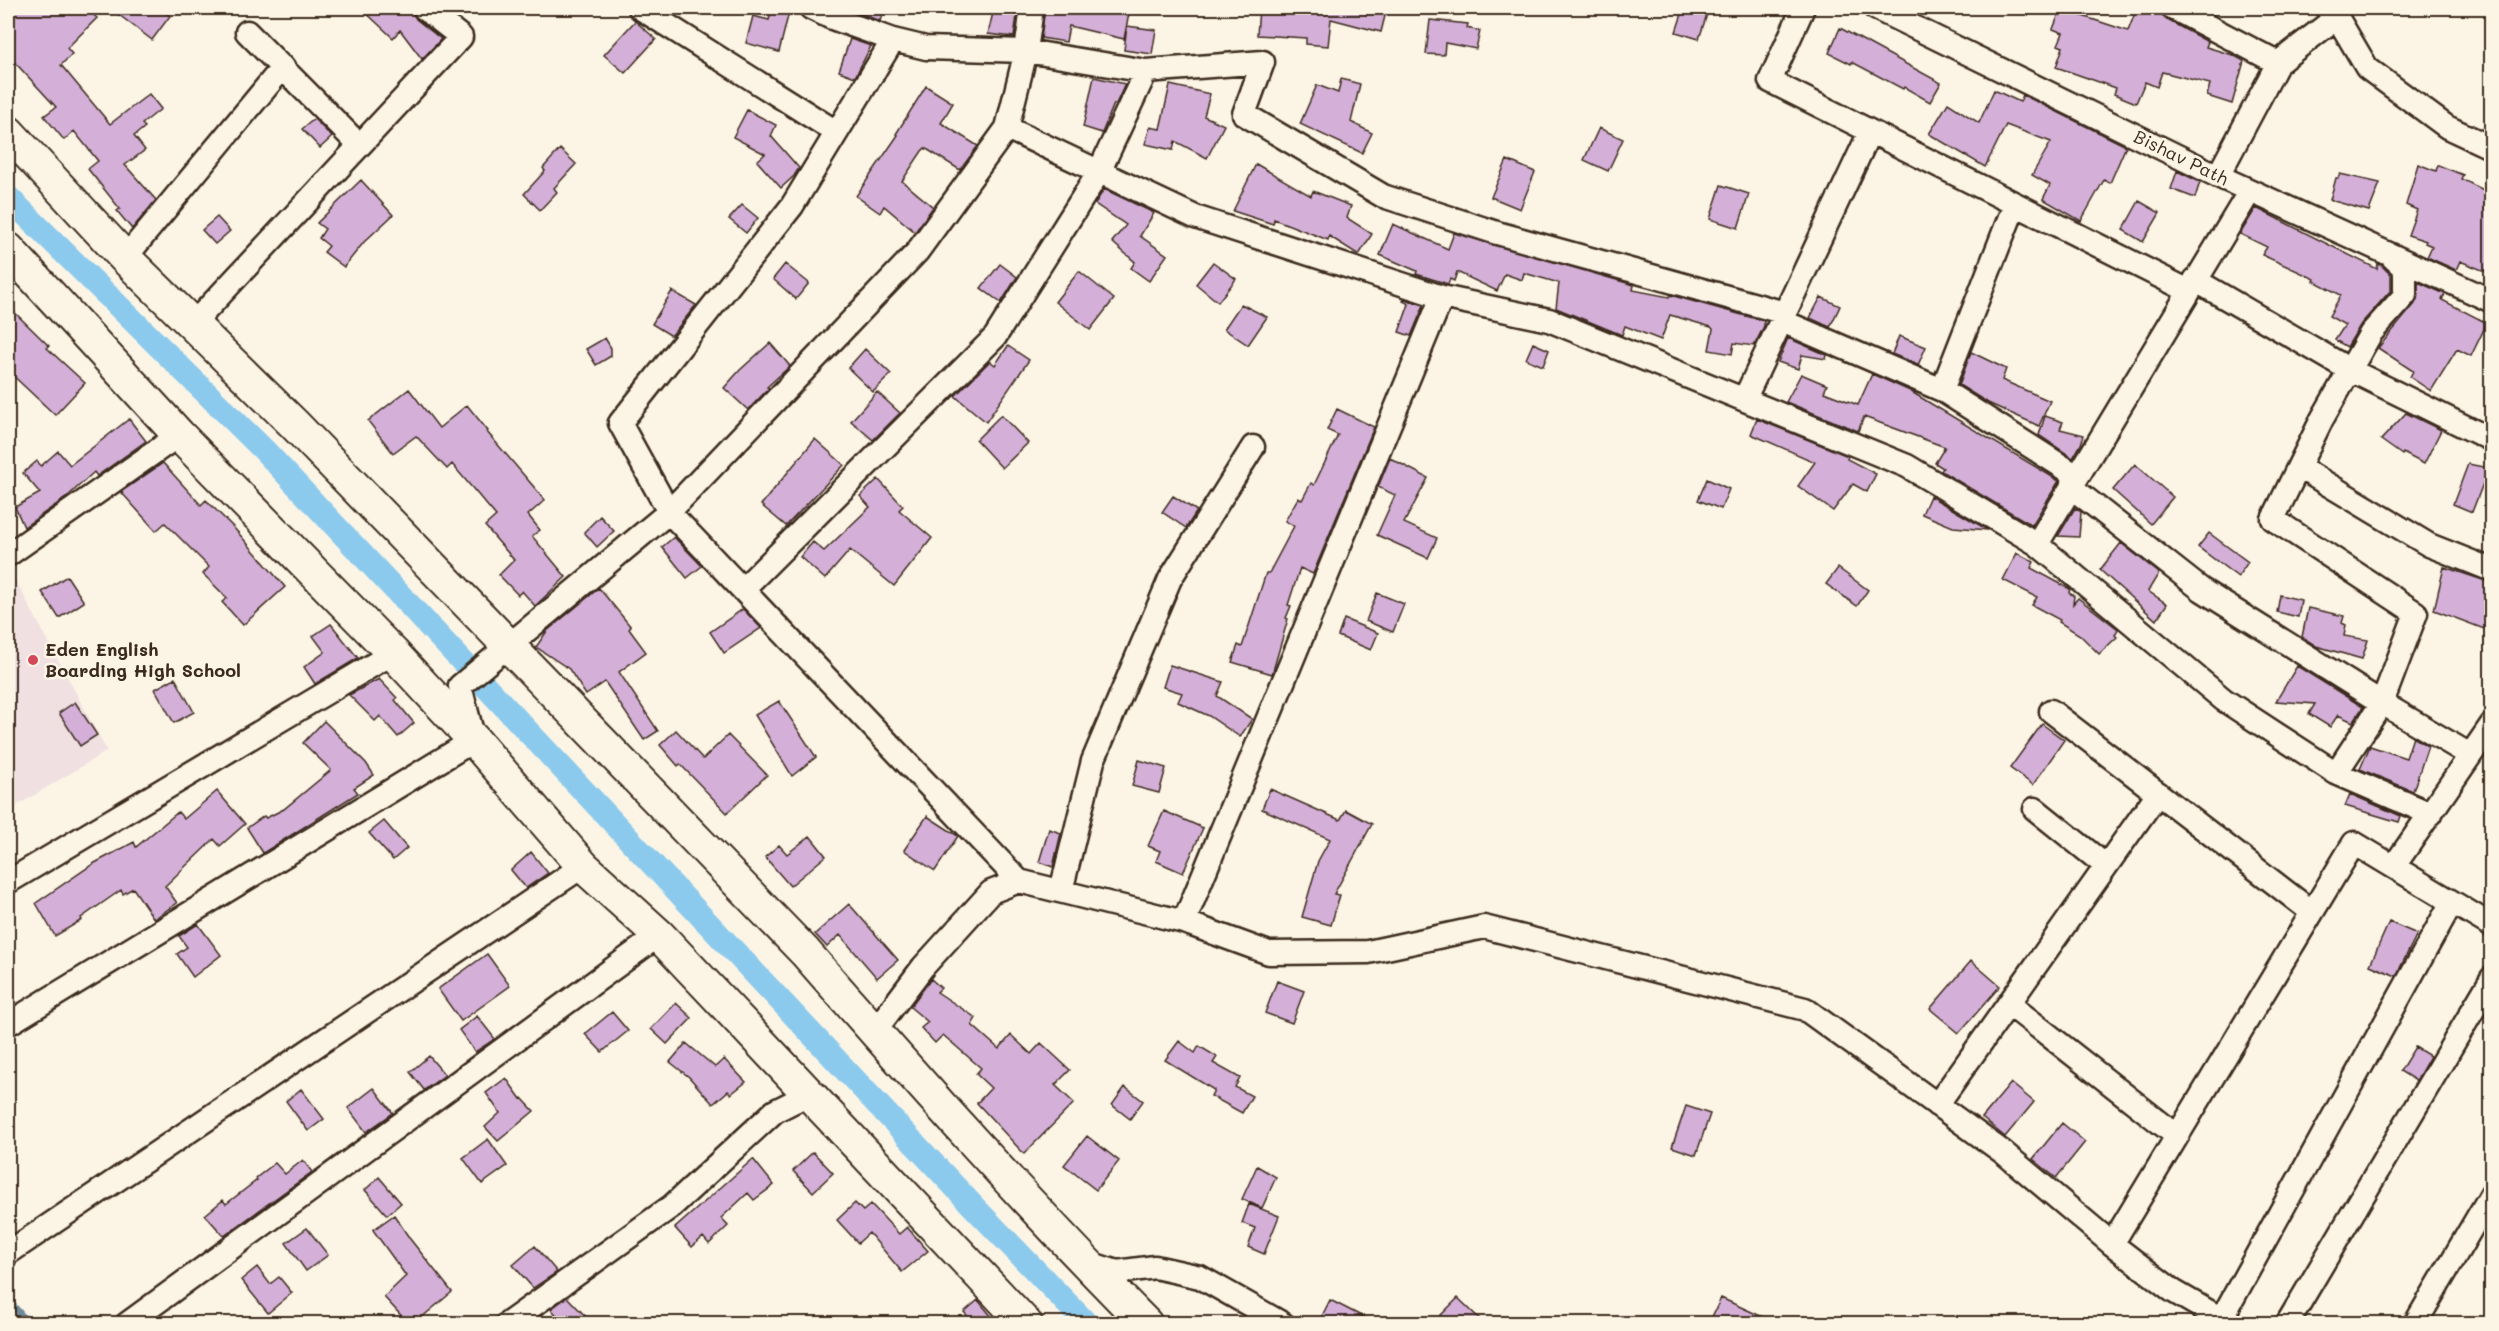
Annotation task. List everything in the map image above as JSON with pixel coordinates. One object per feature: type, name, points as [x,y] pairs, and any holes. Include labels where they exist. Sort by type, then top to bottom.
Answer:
[{"type":"main road","points":[[8,132],[125,258],[294,424],[805,952],[874,1032],[1084,1262],[1146,1323]]},
{"type":"main road","points":[[8,249],[179,435],[393,653],[474,740],[583,866],[659,934],[1026,1323]]},
{"type":"street","points":[[193,324],[461,37],[424,8]]},
{"type":"street","points":[[640,8],[837,132]]},
{"type":"street","points":[[811,8],[893,40],[926,48],[1026,51],[1146,71],[1263,62],[1244,114],[1383,196],[1497,233],[1783,317],[1942,390],[2074,482],[2202,590],[2382,703],[2470,755]]},
{"type":"street","points":[[8,1024],[474,740],[460,686],[669,512],[916,252],[1007,128],[1026,51],[1032,8]]},
{"type":"street","points":[[1803,8],[1770,81],[2015,204],[2192,285],[2350,370],[2492,440]]},
{"type":"street","name":"Bishav Path","points":[[1875,8],[2218,176],[2492,301]]},
{"type":"street","points":[[2174,8],[2278,63]]},
{"type":"street","points":[[2218,176],[2278,63],[2332,12],[2367,68],[2447,127],[2492,148]]},
{"type":"street","points":[[247,32],[359,145]]},
{"type":"street","points":[[893,40],[792,206],[620,423],[669,512],[1019,881],[1184,922],[1269,953],[1368,952],[1484,927],[1805,1009],[2004,1153],[2112,1244],[2173,1291],[2226,1321],[2452,902]]},
{"type":"street","points":[[125,258],[283,67]]},
{"type":"street","points":[[743,589],[996,337],[1099,172],[1146,71]]},
{"type":"street","points":[[1007,128],[1195,217],[1442,297],[1549,320],[1907,466],[2037,543],[2224,700],[2336,773],[2431,814]]},
{"type":"street","points":[[1745,398],[1870,132]]},
{"type":"street","points":[[2037,543],[2250,191]]},
{"type":"street","points":[[1942,390],[2015,204]]},
{"type":"street","points":[[2336,773],[2382,703],[2416,613],[2273,519],[2371,333],[2405,295],[2405,269],[2388,253]]},
{"type":"street","points":[[1184,922],[1442,297]]},
{"type":"street","points":[[8,555],[179,435]]},
{"type":"street","points":[[1061,891],[1093,761],[1170,579],[1253,447]]},
{"type":"street","points":[[2299,467],[2429,545],[2492,570]]},
{"type":"street","points":[[8,882],[393,653]]},
{"type":"street","points":[[2051,711],[2312,912]]},
{"type":"street","points":[[2394,866],[2492,724]]},
{"type":"street","points":[[1937,1105],[2158,793]]},
{"type":"street","points":[[2035,809],[2106,866]]},
{"type":"street","points":[[2112,1244],[2354,843],[2492,926]]},
{"type":"street","points":[[8,1253],[583,866]]},
{"type":"street","points":[[874,1032],[923,967],[991,892],[1019,881]]},
{"type":"street","points":[[127,1323],[659,934]]},
{"type":"street","points":[[2287,1323],[2492,978]]},
{"type":"street","points":[[2009,1004],[2177,1136]]},
{"type":"street","points":[[507,1323],[672,1206],[775,1111],[809,1094]]},
{"type":"street","points":[[2415,1323],[2492,1193]]},
{"type":"street","points":[[1084,1262],[1117,1272],[1155,1267],[1200,1277],[1283,1323]]},
{"type":"shaded area","name":"Eden English Boarding High School","points":[[8,569],[107,751],[8,811]]},
{"type":"building","points":[[8,8],[86,8],[97,18],[67,48],[72,54],[61,65],[110,124],[149,94],[161,109],[142,124],[145,127],[134,136],[145,150],[125,165],[156,200],[132,229],[117,211],[120,209],[88,169],[98,161],[74,131],[64,140],[44,116],[56,107],[8,55]]},
{"type":"building","points":[[110,8],[159,8],[170,16],[152,40]]},
{"type":"building","points":[[361,8],[411,8],[416,19],[441,39],[422,59],[400,30],[393,38]]},
{"type":"building","points":[[772,8],[790,8],[779,52],[746,43],[753,16],[769,20]]},
{"type":"building","points":[[856,8],[884,8],[880,21],[856,12]]},
{"type":"building","points":[[994,8],[1018,8],[1014,37],[988,34]]},
{"type":"building","points":[[1045,8],[1130,8],[1124,39],[1069,26],[1066,42],[1041,38]]},
{"type":"building","points":[[1259,8],[1387,8],[1381,32],[1331,19],[1328,46],[1306,44],[1306,38],[1257,35]]},
{"type":"building","points":[[1684,8],[1709,8],[1699,39],[1676,32]]},
{"type":"building","points":[[2137,8],[2161,13],[2167,20],[2208,42],[2206,47],[2233,55],[2244,61],[2232,104],[2207,96],[2210,84],[2162,72],[2157,87],[2145,82],[2136,103],[2114,94],[2116,88],[2056,67],[2063,47],[2058,45],[2063,33],[2053,29],[2061,9],[2128,31]]},
{"type":"building","points":[[1430,20],[1468,24],[1467,28],[1480,31],[1476,49],[1445,43],[1444,55],[1426,54]]},
{"type":"building","points":[[635,21],[656,39],[625,73],[604,55]]},
{"type":"building","points":[[1127,26],[1156,30],[1152,54],[1124,50]]},
{"type":"building","points":[[1840,28],[1941,83],[1930,102],[1904,87],[1903,89],[1852,62],[1851,64],[1829,53]]},
{"type":"building","points":[[850,39],[871,46],[855,77],[839,71]]},
{"type":"building","points":[[1094,77],[1125,84],[1102,133],[1083,127]]},
{"type":"building","points":[[1341,79],[1360,84],[1351,122],[1372,133],[1362,153],[1300,124],[1317,85],[1338,93]]},
{"type":"building","points":[[1170,85],[1210,94],[1204,116],[1224,125],[1207,158],[1175,141],[1173,150],[1145,144],[1150,127],[1160,129]]},
{"type":"building","points":[[926,86],[953,103],[941,123],[978,146],[960,170],[925,148],[922,151],[902,181],[933,207],[915,232],[884,206],[880,213],[856,196],[898,135],[896,134]]},
{"type":"building","points":[[1994,90],[2020,102],[2023,95],[2126,146],[2110,183],[2104,180],[2081,221],[2043,199],[2050,185],[2032,175],[2051,142],[2006,125],[1985,167],[1929,134],[1948,103],[1979,123]]},
{"type":"building","points":[[747,110],[776,125],[771,136],[799,168],[781,188],[757,161],[765,154],[733,137]]},
{"type":"building","points":[[314,119],[332,137],[320,148],[302,129]]},
{"type":"building","points":[[1599,128],[1623,139],[1608,171],[1584,160]]},
{"type":"building","points":[[560,149],[576,164],[554,188],[557,192],[540,210],[524,194],[545,171],[543,168]]},
{"type":"building","points":[[1507,160],[1535,172],[1520,209],[1491,197]]},
{"type":"building","points":[[1256,164],[1311,196],[1313,191],[1351,206],[1347,218],[1372,234],[1359,255],[1329,236],[1328,240],[1274,219],[1273,224],[1233,211]]},
{"type":"building","points":[[2418,164],[2436,171],[2438,165],[2463,175],[2461,179],[2492,194],[2492,274],[2460,261],[2456,270],[2427,257],[2432,246],[2425,243],[2426,241],[2408,235],[2417,210],[2406,205]]},
{"type":"building","points":[[2177,171],[2200,182],[2195,198],[2171,189]]},
{"type":"building","points":[[2340,174],[2380,183],[2369,211],[2330,200],[2336,178]]},
{"type":"building","points":[[361,180],[393,215],[364,242],[344,267],[324,252],[329,246],[319,238],[325,229],[317,223]]},
{"type":"building","points":[[1721,185],[1749,194],[1738,228],[1710,219]]},
{"type":"building","points":[[1104,189],[1154,213],[1140,236],[1167,255],[1149,281],[1131,268],[1135,262],[1112,242],[1126,225],[1095,204]]},
{"type":"building","points":[[2139,201],[2160,213],[2143,242],[2123,230]]},
{"type":"building","points":[[742,205],[758,218],[746,233],[729,219]]},
{"type":"building","points":[[2256,208],[2377,269],[2378,264],[2381,265],[2391,275],[2391,290],[2361,324],[2347,347],[2335,340],[2345,325],[2329,316],[2341,295],[2314,281],[2315,279],[2262,255],[2267,247],[2240,234]]},
{"type":"building","points":[[217,217],[230,231],[215,244],[202,230]]},
{"type":"building","points":[[1393,224],[1448,249],[1454,233],[1634,285],[1633,290],[1669,297],[1670,295],[1764,321],[1764,326],[1754,346],[1734,343],[1732,354],[1709,350],[1713,329],[1711,327],[1670,315],[1661,340],[1625,326],[1622,335],[1556,308],[1559,283],[1524,273],[1522,280],[1505,274],[1497,291],[1457,272],[1454,281],[1450,279],[1448,284],[1416,274],[1417,271],[1380,255]]},
{"type":"building","points":[[1213,262],[1236,279],[1218,302],[1196,284]]},
{"type":"building","points":[[785,264],[809,283],[796,299],[773,279]]},
{"type":"building","points":[[1000,264],[1017,277],[1001,303],[981,288]]},
{"type":"building","points":[[1079,271],[1114,299],[1090,330],[1055,302]]},
{"type":"building","points":[[2418,282],[2445,294],[2442,300],[2487,323],[2471,356],[2457,349],[2431,391],[2410,377],[2413,371],[2378,348],[2415,304]]},
{"type":"building","points":[[672,291],[696,305],[670,335],[652,324]]},
{"type":"building","points":[[1821,297],[1840,306],[1830,327],[1810,318]]},
{"type":"building","points":[[1404,299],[1424,305],[1411,336],[1399,332],[1409,304],[1403,301]]},
{"type":"building","points":[[1241,304],[1267,317],[1248,345],[1224,329]]},
{"type":"building","points":[[8,306],[49,346],[47,348],[85,383],[55,415],[8,371]]},
{"type":"building","points":[[1899,336],[1926,347],[1918,365],[1892,354]]},
{"type":"building","points":[[605,338],[611,348],[611,356],[596,365],[586,349]]},
{"type":"building","points":[[1788,338],[1827,355],[1826,359],[1802,355],[1798,369],[1778,362]]},
{"type":"building","points":[[770,343],[790,366],[767,387],[769,388],[748,410],[724,388]]},
{"type":"building","points":[[1533,343],[1549,350],[1543,366],[1526,359]]},
{"type":"building","points":[[1008,346],[1029,360],[986,422],[955,396],[990,361],[995,365]]},
{"type":"building","points":[[865,349],[891,374],[873,392],[848,368]]},
{"type":"building","points":[[1971,352],[2006,369],[2002,380],[2050,401],[2039,426],[1988,403],[1959,385]]},
{"type":"building","points":[[1801,374],[1827,385],[1824,392],[1858,405],[1872,374],[1910,391],[2059,481],[2032,525],[1941,471],[1943,468],[1935,463],[1945,447],[1864,417],[1858,431],[1786,402]]},
{"type":"building","points":[[409,389],[439,428],[467,405],[545,500],[528,515],[540,530],[532,536],[566,577],[535,606],[522,591],[518,595],[499,575],[514,560],[485,526],[496,516],[452,464],[447,469],[416,436],[393,453],[368,421]]},
{"type":"building","points":[[877,392],[900,413],[873,440],[851,421]]},
{"type":"building","points":[[1337,409],[1374,427],[1313,574],[1300,568],[1288,605],[1291,606],[1286,618],[1288,619],[1272,674],[1232,662],[1238,645],[1242,647],[1266,573],[1269,573],[1294,526],[1285,521],[1298,498],[1302,500],[1311,483],[1314,485],[1338,435],[1327,430]]},
{"type":"building","points":[[2406,413],[2441,430],[2424,464],[2403,453],[2402,455],[2381,440]]},
{"type":"building","points":[[1001,415],[1028,443],[1002,468],[976,440]]},
{"type":"building","points":[[2045,416],[2063,422],[2060,429],[2084,435],[2073,458],[2039,435]]},
{"type":"building","points":[[129,419],[146,441],[97,476],[94,472],[67,497],[24,527],[15,507],[40,493],[23,473],[37,461],[41,466],[58,451],[70,465]]},
{"type":"building","points":[[1757,419],[1848,456],[1847,459],[1876,474],[1867,492],[1853,484],[1833,511],[1798,486],[1815,462],[1751,434]]},
{"type":"building","points":[[815,439],[844,465],[786,526],[761,505]]},
{"type":"building","points":[[1390,458],[1428,478],[1404,523],[1437,538],[1428,558],[1377,535],[1395,495],[1378,487]]},
{"type":"building","points":[[163,463],[201,505],[206,500],[234,528],[285,587],[243,625],[222,602],[227,598],[203,574],[209,567],[165,523],[156,531],[121,492]]},
{"type":"building","points":[[2135,464],[2173,497],[2151,524],[2113,490]]},
{"type":"building","points":[[2468,464],[2489,468],[2472,512],[2453,504]]},
{"type":"building","points":[[878,479],[903,506],[899,510],[932,538],[894,586],[850,550],[825,579],[800,557],[813,542],[824,551],[870,507],[860,496]]},
{"type":"building","points":[[1707,479],[1729,489],[1721,509],[1698,500]]},
{"type":"building","points":[[1173,496],[1197,511],[1186,528],[1162,512]]},
{"type":"building","points":[[1930,496],[1988,530],[1953,527],[1922,514]]},
{"type":"building","points":[[2075,508],[2081,512],[2079,537],[2058,536]]},
{"type":"building","points":[[600,516],[614,531],[597,547],[584,532]]},
{"type":"building","points":[[2209,533],[2248,562],[2238,577],[2198,547]]},
{"type":"building","points":[[674,537],[702,566],[687,578],[662,547]]},
{"type":"building","points":[[2121,543],[2159,573],[2148,591],[2167,604],[2156,620],[2100,570]]},
{"type":"building","points":[[2017,553],[2034,562],[2031,568],[2070,589],[2069,593],[2074,596],[2073,604],[2078,598],[2118,629],[2115,635],[2117,637],[2099,654],[2080,635],[2059,622],[2060,620],[2032,605],[2037,597],[2003,580]]},
{"type":"building","points":[[2444,567],[2492,583],[2492,632],[2434,610]]},
{"type":"building","points":[[1838,568],[1868,590],[1857,606],[1826,584]]},
{"type":"building","points":[[67,576],[84,602],[59,618],[42,592]]},
{"type":"building","points":[[599,588],[631,627],[629,629],[646,652],[619,672],[658,731],[644,740],[605,682],[586,695],[569,669],[536,647],[547,631]]},
{"type":"building","points":[[1377,593],[1404,604],[1393,632],[1366,621]]},
{"type":"building","points":[[2280,595],[2301,600],[2298,617],[2277,612]]},
{"type":"building","points":[[2308,608],[2344,616],[2342,623],[2346,625],[2344,636],[2368,640],[2362,659],[2316,646],[2302,637]]},
{"type":"building","points":[[743,609],[761,628],[724,653],[710,632]]},
{"type":"building","points":[[1344,619],[1378,633],[1371,650],[1338,636]]},
{"type":"building","points":[[331,624],[358,658],[315,684],[304,667],[325,652],[313,636]]},
{"type":"building","points":[[1170,665],[1223,682],[1217,696],[1252,719],[1240,737],[1209,716],[1178,702],[1182,693],[1163,687]]},
{"type":"building","points":[[2297,666],[2363,707],[2353,722],[2338,715],[2330,727],[2309,714],[2315,704],[2276,701]]},
{"type":"building","points":[[175,678],[194,712],[174,723],[155,689]]},
{"type":"building","points":[[379,679],[397,698],[395,700],[414,723],[398,737],[380,716],[375,721],[349,695]]},
{"type":"building","points":[[779,701],[816,757],[792,776],[755,715]]},
{"type":"building","points":[[75,702],[97,735],[80,746],[59,713]]},
{"type":"building","points":[[324,721],[366,763],[374,775],[354,788],[358,793],[263,853],[247,828],[264,816],[266,818],[284,809],[331,770],[303,743]]},
{"type":"building","points":[[2042,724],[2064,740],[2033,785],[2010,768]]},
{"type":"building","points":[[676,730],[703,759],[728,735],[767,775],[727,813],[680,764],[678,766],[660,745]]},
{"type":"building","points":[[2413,737],[2428,746],[2413,791],[2360,769],[2370,746],[2406,758]]},
{"type":"building","points":[[1139,760],[1166,768],[1159,793],[1132,786]]},
{"type":"building","points":[[1270,789],[1340,820],[1346,810],[1372,824],[1334,894],[1340,895],[1331,925],[1302,917],[1318,861],[1330,839],[1262,809]]},
{"type":"building","points":[[217,791],[245,824],[220,846],[214,839],[165,886],[177,903],[154,919],[133,888],[123,894],[121,890],[81,918],[82,920],[55,936],[36,903],[93,864],[134,842],[136,847],[178,812],[184,819]]},
{"type":"building","points":[[2350,794],[2401,816],[2399,822],[2345,806]]},
{"type":"building","points":[[1164,811],[1203,828],[1183,873],[1156,861],[1160,851],[1148,846]]},
{"type":"building","points":[[927,816],[958,836],[935,871],[904,850]]},
{"type":"building","points":[[384,821],[407,848],[393,860],[369,833]]},
{"type":"building","points":[[1049,829],[1061,833],[1053,867],[1039,862]]},
{"type":"building","points":[[810,836],[826,856],[790,886],[765,857],[779,845],[787,854]]},
{"type":"building","points":[[531,852],[548,873],[526,888],[511,870]]},
{"type":"building","points":[[849,904],[898,960],[877,978],[840,935],[827,947],[815,934]]},
{"type":"building","points":[[2389,922],[2417,934],[2396,976],[2370,965]]},
{"type":"building","points":[[198,924],[221,955],[193,977],[177,954],[187,947],[179,936]]},
{"type":"building","points":[[487,954],[510,986],[461,1021],[438,989]]},
{"type":"building","points":[[1971,961],[2000,986],[1959,1033],[1930,1009]]},
{"type":"building","points":[[931,979],[941,988],[937,992],[976,1018],[972,1025],[999,1049],[1011,1035],[1031,1054],[1041,1043],[1070,1070],[1055,1085],[1074,1103],[1024,1154],[977,1103],[991,1088],[976,1074],[981,1068],[943,1035],[935,1043],[921,1028],[928,1022],[910,1007]]},
{"type":"building","points":[[1277,981],[1304,991],[1292,1023],[1265,1013]]},
{"type":"building","points":[[676,1003],[692,1018],[667,1044],[651,1029]]},
{"type":"building","points":[[612,1012],[628,1031],[602,1052],[585,1034]]},
{"type":"building","points":[[477,1016],[495,1039],[475,1052],[459,1030]]},
{"type":"building","points":[[1179,1041],[1195,1053],[1199,1046],[1217,1057],[1213,1063],[1240,1078],[1235,1087],[1252,1096],[1242,1113],[1211,1096],[1214,1090],[1165,1060]]},
{"type":"building","points":[[686,1043],[715,1067],[724,1059],[746,1082],[731,1094],[728,1091],[713,1104],[689,1077],[670,1062]]},
{"type":"building","points":[[2415,1047],[2430,1056],[2416,1081],[2400,1071]]},
{"type":"building","points":[[429,1056],[445,1075],[424,1090],[410,1072]]},
{"type":"building","points":[[506,1078],[521,1099],[534,1111],[498,1141],[485,1127],[500,1113],[486,1093]]},
{"type":"building","points":[[2011,1083],[2034,1102],[2005,1137],[1982,1118]]},
{"type":"building","points":[[1125,1087],[1143,1101],[1130,1119],[1112,1105]]},
{"type":"building","points":[[374,1088],[393,1113],[366,1132],[348,1108]]},
{"type":"building","points":[[301,1089],[324,1119],[308,1131],[286,1101]]},
{"type":"building","points":[[1686,1106],[1710,1114],[1696,1155],[1672,1147]]},
{"type":"building","points":[[2062,1123],[2085,1142],[2056,1178],[2033,1159]]},
{"type":"building","points":[[1087,1136],[1119,1161],[1096,1190],[1064,1165]]},
{"type":"building","points":[[488,1139],[507,1166],[482,1184],[463,1158]]},
{"type":"building","points":[[813,1152],[833,1173],[813,1192],[793,1171]]},
{"type":"building","points":[[753,1159],[774,1185],[754,1200],[748,1193],[721,1218],[728,1226],[709,1244],[703,1237],[692,1247],[675,1228]]},
{"type":"building","points":[[303,1160],[312,1172],[224,1236],[205,1215],[223,1200],[226,1204],[275,1163],[285,1174]]},
{"type":"building","points":[[1257,1166],[1276,1177],[1262,1208],[1242,1199]]},
{"type":"building","points":[[379,1177],[401,1203],[387,1215],[365,1190]]},
{"type":"building","points":[[855,1203],[863,1211],[871,1204],[899,1234],[907,1227],[928,1251],[902,1272],[869,1233],[858,1243],[837,1220]]},
{"type":"building","points":[[1249,1204],[1279,1216],[1264,1254],[1248,1247],[1255,1228],[1242,1223]]},
{"type":"building","points":[[394,1215],[452,1292],[415,1323],[408,1323],[384,1297],[406,1276],[373,1230]]},
{"type":"building","points":[[307,1228],[328,1255],[306,1271],[286,1243]]},
{"type":"building","points":[[535,1246],[557,1272],[533,1288],[513,1265]]},
{"type":"building","points":[[257,1267],[270,1284],[279,1277],[292,1293],[268,1313],[241,1280]]},
{"type":"building","points":[[567,1297],[592,1323],[564,1323],[551,1309]]},
{"type":"building","points":[[1458,1298],[1484,1323],[1433,1323]]},
{"type":"building","points":[[1721,1298],[1776,1323],[1709,1323]]},
{"type":"building","points":[[978,1300],[997,1323],[974,1323],[964,1312]]},
{"type":"building","points":[[1330,1300],[1375,1323],[1332,1323],[1321,1318]]},
{"type":"waterway","points":[[8,197],[264,450],[973,1206],[1087,1324]]},
{"type":"waterway","points":[[8,1300],[29,1324]]},
{"type":"place","name":"Eden English Boarding High School","points":[[33,660]]}]
